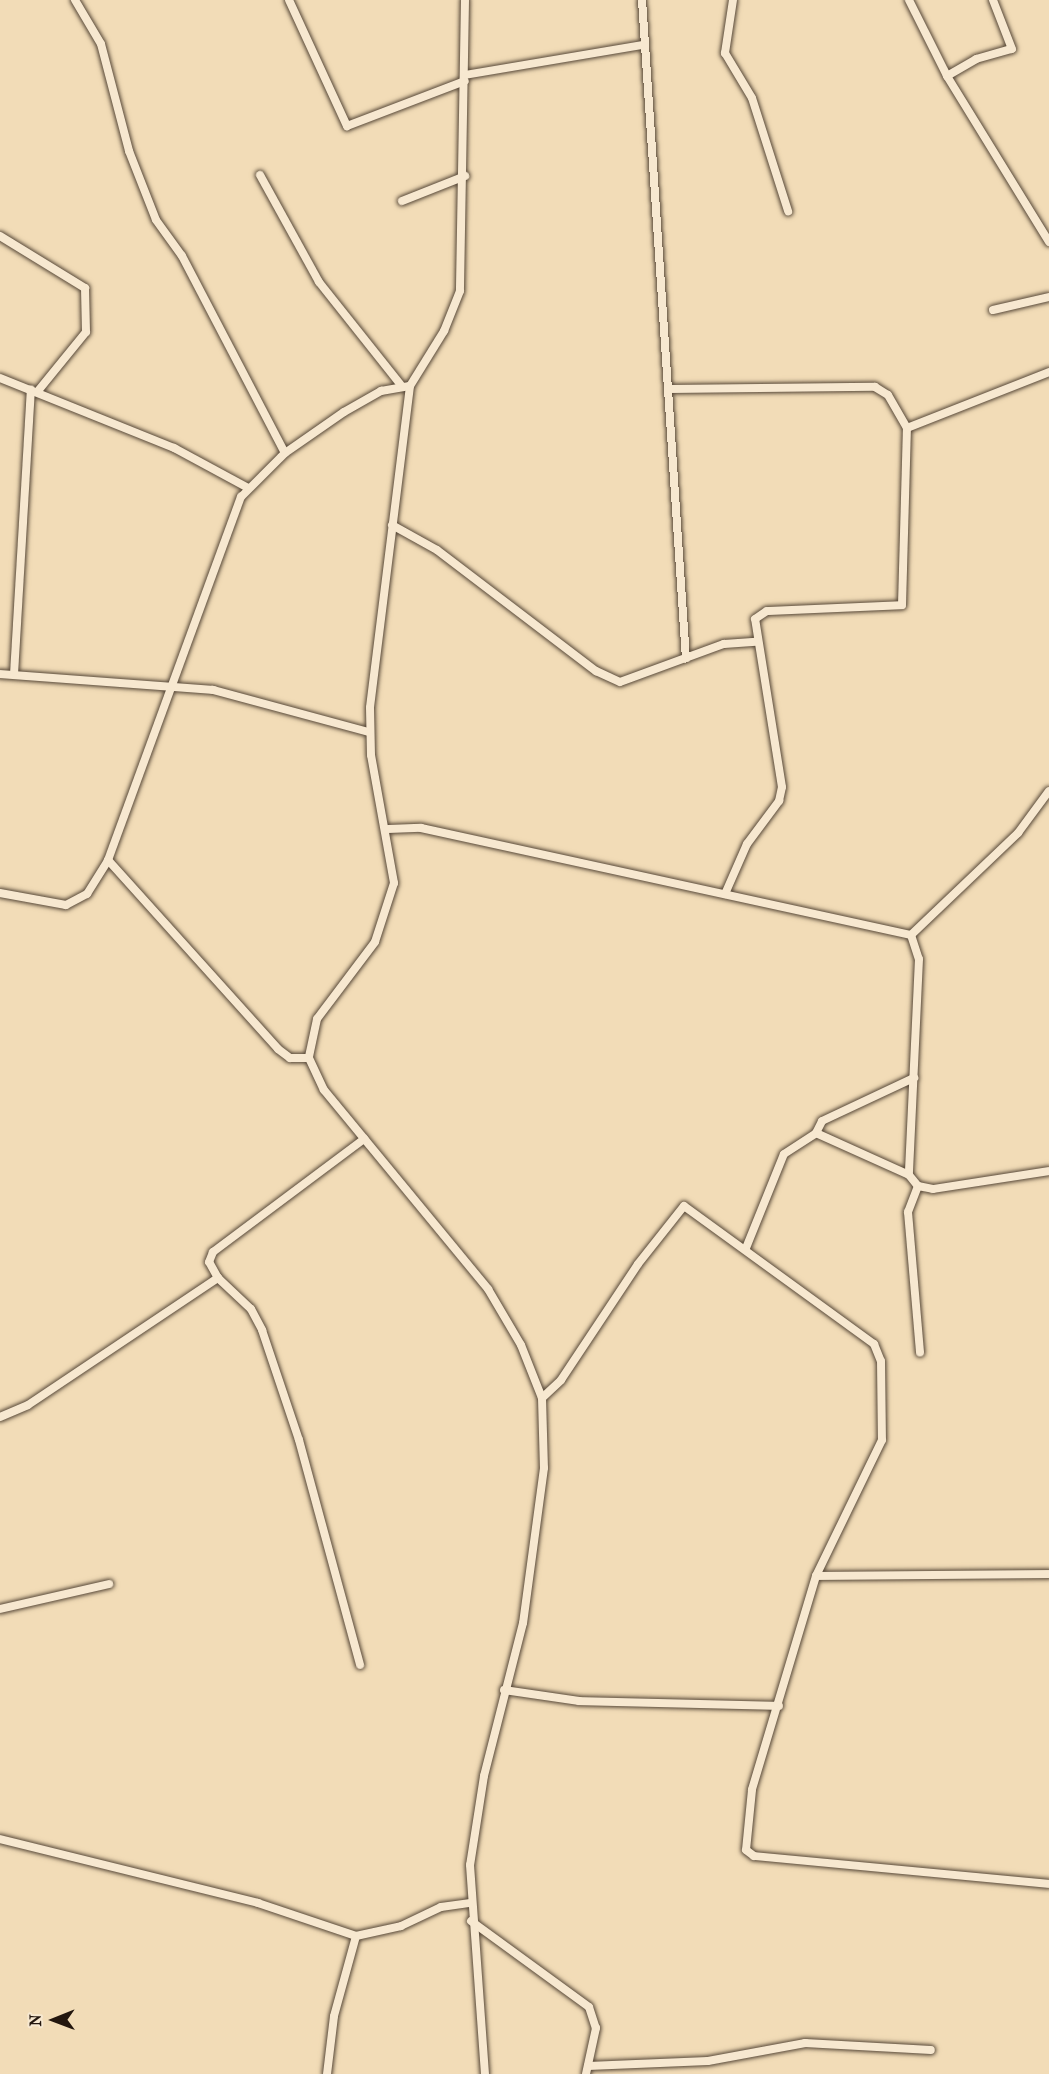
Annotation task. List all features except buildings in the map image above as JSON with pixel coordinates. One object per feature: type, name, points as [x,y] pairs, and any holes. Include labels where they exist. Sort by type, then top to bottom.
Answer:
[{"type":"street","points":[[75,0],[101,44],[129,151],[156,220],[182,256],[285,453]]},
{"type":"street","points":[[289,0],[347,126],[465,78],[643,45]]},
{"type":"street","points":[[465,0],[465,176],[455,308],[410,386],[369,732],[388,829],[394,883],[387,912],[375,942],[317,1019],[309,1059],[317,1081],[488,1289],[542,1398],[540,1507],[523,1623],[504,1690],[472,1839],[469,1903],[485,2074]]},
{"type":"street","points":[[642,0],[643,45],[669,389],[686,659]]},
{"type":"street","points":[[732,0],[725,53],[752,98],[788,211]]},
{"type":"street","points":[[909,0],[947,75],[1049,242]]},
{"type":"street","points":[[947,75],[976,59],[1012,49],[993,0]]},
{"type":"street","points":[[260,175],[319,282],[400,384]]},
{"type":"street","points":[[402,201],[465,176]]},
{"type":"street","points":[[0,236],[85,288],[86,332],[34,391],[14,674]]},
{"type":"street","points":[[993,310],[1049,297]]},
{"type":"street","points":[[907,428],[1049,372]]},
{"type":"street","points":[[0,378],[205,462],[248,488]]},
{"type":"street","points":[[0,893],[73,903],[87,894],[108,860],[170,687],[248,488],[285,453],[364,400],[400,384],[410,386]]},
{"type":"street","points":[[669,389],[875,387],[888,395],[907,428],[902,605],[766,611],[755,619],[756,642],[782,787],[779,801],[747,844],[725,894]]},
{"type":"street","points":[[392,525],[443,554],[610,679],[627,683],[724,644],[756,642]]},
{"type":"street","points":[[0,674],[170,687],[239,695],[369,732]]},
{"type":"street","points":[[911,935],[1018,833],[1049,791]]},
{"type":"street","points":[[388,829],[421,828],[911,935]]},
{"type":"street","points":[[108,860],[273,1043],[290,1058],[309,1059]]},
{"type":"street","points":[[909,1175],[919,959],[911,935]]},
{"type":"street","points":[[746,1248],[784,1154],[816,1133],[822,1121],[914,1078]]},
{"type":"street","points":[[816,1133],[909,1175],[918,1186],[933,1189],[1049,1172]]},
{"type":"street","points":[[360,1665],[299,1440],[262,1330],[251,1309],[218,1278],[209,1262],[213,1252],[364,1139]]},
{"type":"street","points":[[918,1186],[908,1212],[920,1352]]},
{"type":"street","points":[[542,1398],[561,1380],[638,1264],[684,1206],[746,1248],[879,1352],[882,1440],[816,1576],[752,1790],[744,1837],[749,1854],[1049,1884]]},
{"type":"street","points":[[0,1417],[28,1406],[218,1278]]},
{"type":"street","points":[[816,1576],[1049,1574]]},
{"type":"street","points":[[0,1610],[109,1584]]},
{"type":"street","points":[[504,1690],[579,1701],[779,1706]]},
{"type":"street","points":[[0,1839],[258,1903],[356,1936],[401,1926],[441,1906],[469,1903]]},
{"type":"street","points":[[471,1921],[589,2007],[596,2028],[587,2070],[708,2061],[805,2043],[931,2050]]},
{"type":"street","points":[[327,2074],[334,2016],[356,1936]]}]
